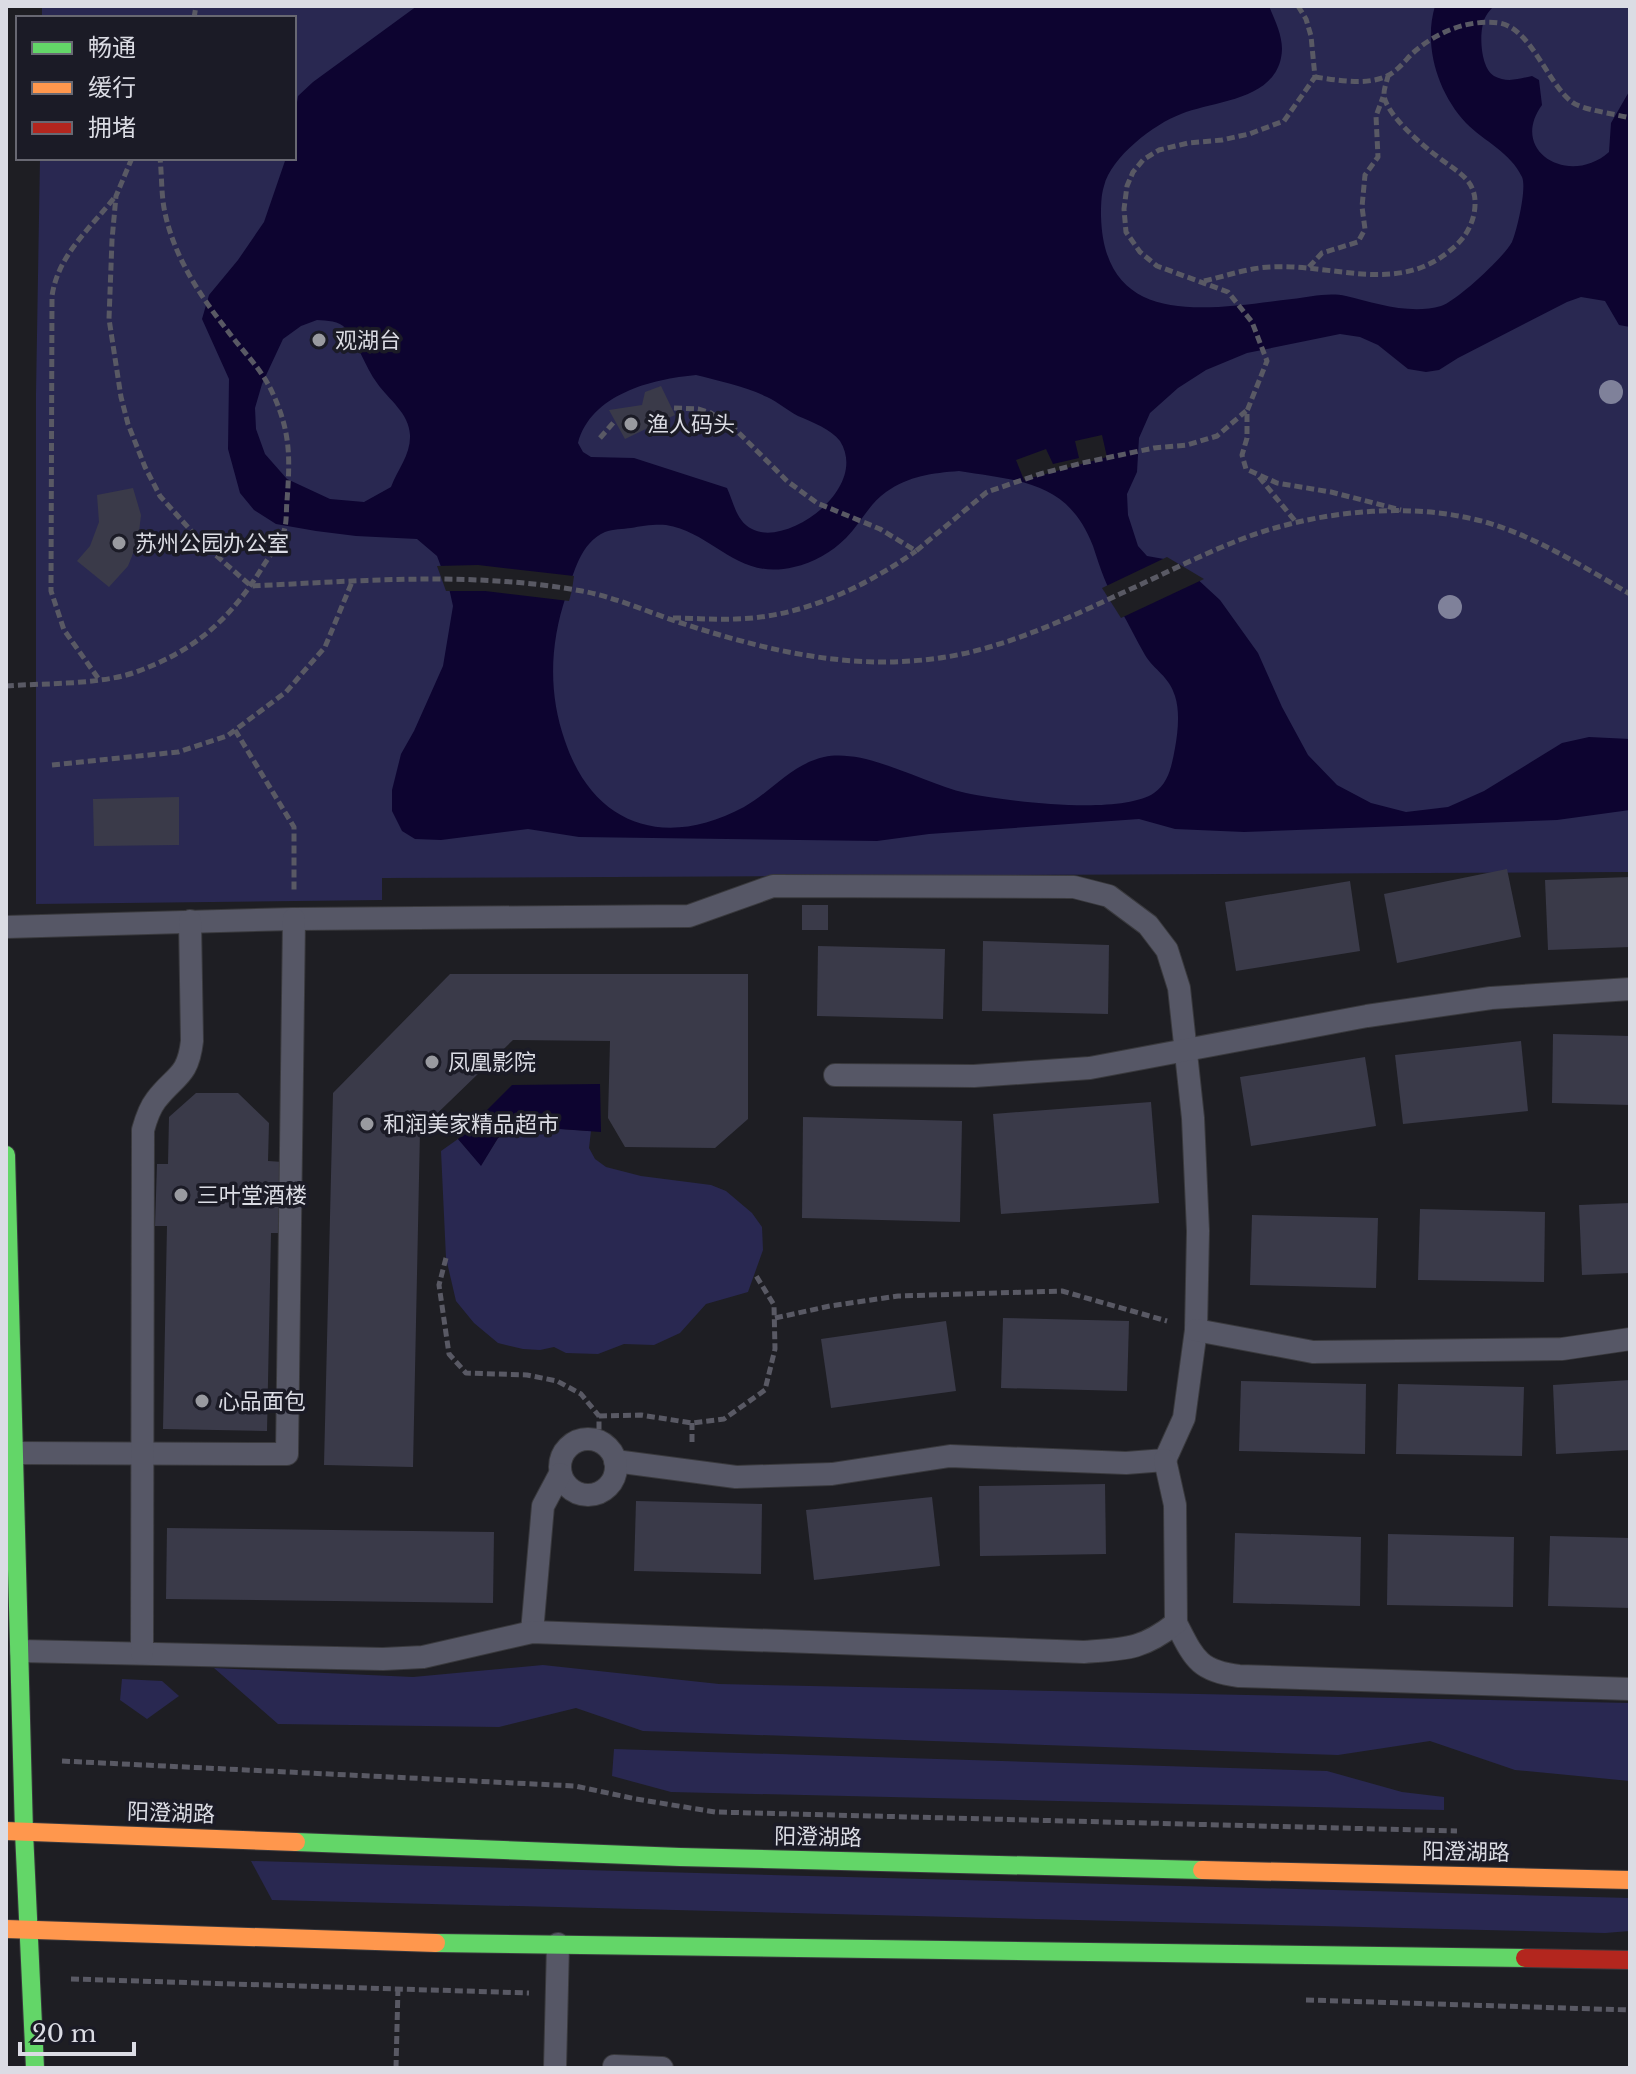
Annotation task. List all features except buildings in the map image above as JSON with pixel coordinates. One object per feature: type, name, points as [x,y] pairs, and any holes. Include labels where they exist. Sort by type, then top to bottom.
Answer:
[{"type":"main road","points":[[6,1155],[23,1759],[15,1832],[27,1929],[35,2068]]},
{"type":"main road","name":"阳澄湖路","points":[[15,1832],[680,1857],[1630,1880]]},
{"type":"main road","points":[[6,1929],[400,1942],[1630,1960]]},
{"type":"lane","points":[[6,927],[294,919],[689,916],[773,886],[1074,887],[1109,896],[1148,925],[1167,950],[1179,988],[1187,1052],[1198,1231],[1196,1330],[1184,1418],[1165,1460],[1175,1505],[1176,1623],[1193,1657],[1214,1673],[1239,1676],[1630,1689]]},
{"type":"lane","points":[[15,1453],[287,1454],[294,919]]},
{"type":"lane","points":[[142,1653],[143,1130],[155,1101],[182,1073],[190,1059],[190,921]]},
{"type":"lane","points":[[835,1075],[974,1076],[1076,1069],[1187,1052],[1367,1016],[1491,998],[1630,989]]},
{"type":"lane","points":[[1196,1330],[1313,1352],[1562,1349],[1630,1339]]},
{"type":"lane","points":[[532,1632],[543,1506],[560,1474],[562,1457],[573,1443],[581,1439],[599,1441],[612,1453],[615,1461],[613,1480],[599,1493],[580,1495],[564,1483],[560,1474]]},
{"type":"lane","points":[[615,1461],[736,1477],[832,1474],[950,1456],[1126,1463],[1165,1460]]},
{"type":"lane","points":[[21,1651],[383,1659],[423,1657],[532,1632],[1084,1652],[1124,1649],[1154,1640],[1176,1623]]},
{"type":"lane","points":[[555,2068],[558,1944]]},
{"type":"lane","points":[[614,2068],[662,2068]]},
{"type":"path","points":[[1298,6],[1311,36],[1315,77],[1284,121],[1249,134],[1159,150],[1143,160],[1127,186],[1124,209],[1126,232],[1140,252],[1157,266],[1228,292],[1252,322],[1267,361],[1247,411],[1247,438],[1242,455],[1246,469],[1277,483],[1331,492],[1405,511]]},
{"type":"path","points":[[1315,77],[1363,81],[1388,76],[1416,50],[1450,29],[1474,22],[1498,23],[1523,38],[1561,93],[1575,105],[1630,118]]},
{"type":"path","points":[[1309,268],[1322,253],[1358,242],[1365,229],[1362,207],[1365,175],[1378,157],[1376,116],[1388,76]]},
{"type":"path","points":[[1203,281],[1270,267],[1397,276],[1422,269],[1460,242],[1472,222],[1476,201],[1470,184],[1457,168],[1439,158],[1389,111],[1384,95]]},
{"type":"path","points":[[99,679],[64,630],[51,591],[52,296],[62,261],[116,196],[131,160]]},
{"type":"path","points":[[6,686],[130,674],[176,656],[199,642],[225,618],[251,586],[284,529],[290,451],[287,431],[273,393],[252,359],[198,291],[178,253],[164,212],[160,160]]},
{"type":"path","points":[[116,196],[109,319],[128,424],[160,496],[202,543],[251,586],[472,578],[580,591],[771,650],[807,657],[876,663],[933,659],[985,649],[1095,606],[1271,529],[1319,518],[1405,511],[1445,513],[1495,525],[1534,541],[1630,594]]},
{"type":"path","points":[[674,408],[711,413],[735,429],[787,481],[817,503],[880,529],[916,551]]},
{"type":"path","points":[[664,617],[738,619],[813,605],[871,579],[916,551],[987,492],[1040,474],[1154,448],[1187,445],[1217,436],[1247,411]]},
{"type":"path","points":[[600,438],[614,422]]},
{"type":"path","points":[[1258,476],[1296,523]]},
{"type":"path","points":[[52,765],[178,752],[227,736],[286,692],[325,647],[352,582]]},
{"type":"path","points":[[235,730],[294,827],[294,919]]},
{"type":"path","points":[[446,1258],[439,1285],[449,1354],[466,1373],[527,1375],[557,1381],[581,1394],[599,1416],[599,1441]]},
{"type":"path","points":[[599,1416],[641,1415],[692,1423],[724,1419],[765,1390],[775,1349],[774,1305],[755,1274]]},
{"type":"path","points":[[775,1318],[898,1296],[1062,1291],[1196,1330]]},
{"type":"path","points":[[23,1759],[575,1786],[715,1812],[1472,1831]]},
{"type":"path","points":[[396,2068],[400,1942]]},
{"type":"shaded area","points":[[42,6],[1630,6],[1630,872],[382,878],[382,900],[36,904],[36,394],[40,160],[296,160],[296,16],[42,16]]},
{"type":"shaded area","points":[[417,6],[1269,6],[1282,51],[1275,72],[1266,83],[1240,97],[1170,119],[1135,143],[1115,164],[1108,175],[1102,197],[1101,216],[1107,253],[1121,279],[1141,296],[1167,304],[1228,306],[1333,294],[1417,309],[1441,306],[1468,288],[1507,249],[1516,229],[1522,200],[1522,177],[1511,161],[1473,130],[1456,111],[1441,83],[1432,53],[1435,6],[1494,6],[1483,22],[1483,57],[1494,76],[1513,80],[1532,76],[1539,80],[1542,105],[1534,122],[1533,137],[1538,150],[1548,159],[1562,165],[1577,166],[1594,162],[1609,152],[1611,123],[1630,90],[1630,327],[1619,325],[1605,301],[1581,297],[1439,370],[1426,372],[1408,369],[1378,345],[1360,337],[1340,334],[1247,353],[1206,370],[1178,388],[1150,413],[1139,438],[1137,472],[1127,494],[1128,515],[1138,546],[1147,556],[1164,559],[1194,576],[1220,600],[1258,653],[1308,755],[1337,785],[1371,803],[1406,812],[1448,807],[1484,791],[1562,743],[1589,737],[1630,739],[1630,810],[1557,820],[1244,832],[1175,829],[1139,819],[929,834],[877,841],[579,837],[528,829],[441,840],[415,839],[402,831],[392,811],[392,790],[401,754],[443,666],[453,606],[437,556],[417,539],[356,536],[276,524],[254,510],[240,493],[228,449],[229,379],[202,319],[209,295],[264,222],[285,160],[296,160],[298,96]],"holes":[[[317,320],[336,322],[346,329],[373,377],[402,413],[409,427],[408,449],[391,487],[364,502],[330,499],[287,479],[265,454],[256,429],[255,408],[262,384],[283,339],[301,326]],[[696,375],[732,384],[771,399],[821,426],[840,441],[846,459],[844,478],[820,510],[803,522],[767,533],[752,529],[742,521],[727,488],[634,458],[591,457],[583,452],[578,443],[585,426],[609,401],[643,385]],[[959,471],[1040,488],[1070,508],[1083,525],[1115,601],[1145,655],[1169,683],[1177,702],[1178,728],[1173,760],[1159,789],[1138,800],[1116,804],[1034,803],[966,793],[877,762],[841,756],[812,761],[744,807],[715,820],[687,826],[661,827],[636,822],[614,811],[594,794],[578,770],[565,741],[556,705],[553,668],[561,614],[579,560],[589,543],[611,530],[666,525],[699,537],[741,562],[756,567],[774,570],[794,567],[815,560],[835,548],[875,502],[903,482],[921,476]]]},
{"type":"shaded area","points":[[600,1084],[601,1132],[518,1126],[498,1138],[481,1166],[458,1139],[512,1085]]},
{"type":"shaded area","points":[[518,1126],[591,1131],[589,1148],[595,1159],[606,1167],[641,1176],[711,1185],[726,1191],[752,1213],[762,1227],[763,1250],[748,1292],[706,1304],[680,1333],[654,1345],[624,1344],[598,1354],[566,1353],[554,1347],[523,1349],[498,1343],[474,1323],[456,1301],[446,1258],[441,1151],[458,1139],[481,1165],[498,1138]]},
{"type":"shaded area","points":[[543,1665],[719,1684],[1630,1703],[1630,1781],[1515,1770],[1430,1741],[1338,1755],[643,1731],[576,1708],[499,1727],[278,1724],[214,1668],[413,1677]]},
{"type":"shaded area","points":[[122,1679],[162,1681],[179,1696],[147,1719],[120,1700]]},
{"type":"shaded area","points":[[614,1749],[1327,1771],[1402,1792],[1444,1797],[1444,1810],[671,1792],[612,1776]]},
{"type":"shaded area","points":[[251,1861],[1630,1898],[1630,1931],[1605,1933],[272,1900]]},
{"type":"pier","points":[[1102,435],[1107,457],[1024,480],[1016,460],[1046,449],[1053,464],[1079,458],[1075,441]]},
{"type":"pier","points":[[1167,557],[1204,579],[1121,618],[1102,588]]},
{"type":"pier","points":[[478,565],[574,576],[569,601],[485,591],[446,591],[437,566]]},
{"type":"traffic: fast","points":[[6,1155],[24,1832],[35,2068]]},
{"type":"traffic: fast","points":[[296,1842],[680,1857],[1202,1870]]},
{"type":"traffic: fast","points":[[436,1943],[1525,1958]]},
{"type":"traffic: slow","points":[[6,1831],[296,1842]]},
{"type":"traffic: slow","points":[[1202,1870],[1630,1880]]},
{"type":"traffic: slow","points":[[6,1929],[436,1943]]},
{"type":"traffic: jam","points":[[1525,1958],[1630,1960]]},
{"type":"place","name":"观湖台","points":[[319,340]]},
{"type":"place","name":"渔人码头","points":[[631,424]]},
{"type":"place","name":"苏州公园办公室","points":[[119,543]]},
{"type":"place","name":"凤凰影院","points":[[432,1062]]},
{"type":"place","name":"和润美家精品超市","points":[[367,1124]]},
{"type":"place","name":"三叶堂酒楼","points":[[181,1195]]},
{"type":"place","name":"心品面包","points":[[202,1401]]}]
